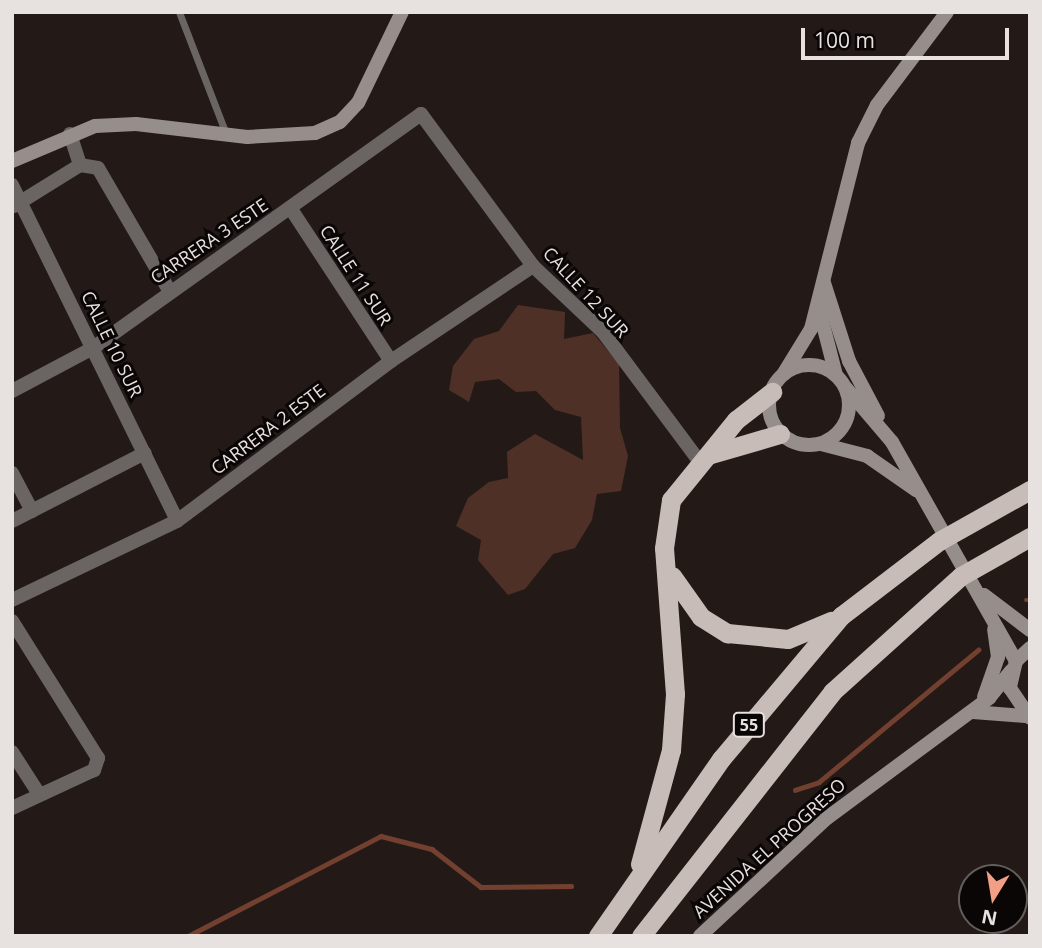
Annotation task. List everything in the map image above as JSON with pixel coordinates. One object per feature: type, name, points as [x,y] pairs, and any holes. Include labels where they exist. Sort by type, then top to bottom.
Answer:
[{"type":"highway","points":[[616,911],[653,828],[671,750],[665,524],[671,500],[736,420],[772,392]]},
{"type":"highway","points":[[703,458],[780,434]]},
{"type":"highway","name":"55","points":[[598,936],[721,758],[841,616],[909,562],[985,510],[1030,490]]},
{"type":"highway","name":"55","points":[[641,936],[790,741],[878,645],[934,597],[1000,552],[1030,537]]},
{"type":"highway","points":[[668,569],[701,617],[727,633],[788,639],[841,616]]},
{"type":"main road","points":[[12,160],[70,134],[136,124],[226,135],[286,138],[340,122],[371,84],[402,12]]},
{"type":"main road","points":[[924,498],[867,456],[780,434],[768,405],[772,392],[818,304],[822,273],[858,143],[877,105],[947,12]]},
{"type":"main road","points":[[822,273],[849,360],[992,620],[1014,666],[1010,688],[1028,717]]},
{"type":"main road","points":[[818,304],[836,375]]},
{"type":"main road","points":[[784,373],[820,366],[836,375],[892,442]]},
{"type":"main road","points":[[821,444],[846,421],[846,388]]},
{"type":"main road","points":[[970,579],[1030,630]]},
{"type":"main road","points":[[970,712],[996,667],[992,620]]},
{"type":"main road","name":"AVENIDA EL PROGRESO","points":[[700,936],[827,818],[970,712],[1030,649]]},
{"type":"main road","name":"AVENIDA EL PROGRESO","points":[[970,712],[996,709],[1028,717]]},
{"type":"street","name":"CARRERA 3 ESTE","points":[[12,391],[93,348],[169,290],[291,209],[421,114]]},
{"type":"street","name":"CALLE 12 SUR","points":[[421,114],[533,266],[603,332],[703,458]]},
{"type":"street","points":[[70,134],[80,165]]},
{"type":"street","points":[[16,204],[80,165],[98,168],[169,290]]},
{"type":"street","name":"CALLE 10 SUR","points":[[12,185],[16,204],[93,348],[177,521]]},
{"type":"street","name":"CALLE 11 SUR","points":[[291,209],[391,361]]},
{"type":"street","name":"CARRERA 2 ESTE","points":[[12,600],[177,521],[391,361],[533,266]]},
{"type":"street","points":[[12,521],[145,453]]},
{"type":"street","points":[[12,473],[32,511]]},
{"type":"street","points":[[12,621],[96,752],[94,770],[12,808]]},
{"type":"street","points":[[12,752],[39,794]]},
{"type":"lane","points":[[179,12],[226,135]]},
{"type":"shaded area","points":[[518,305],[565,312],[564,339],[593,333],[619,364],[620,428],[628,456],[621,491],[597,494],[592,520],[575,548],[553,554],[525,589],[508,595],[478,560],[481,540],[456,526],[468,498],[489,482],[508,478],[507,452],[535,434],[583,460],[581,417],[555,410],[536,391],[516,392],[499,379],[475,382],[469,402],[449,390],[453,366],[474,339],[499,331]]},
{"type":"waterway","points":[[795,790],[819,782],[978,650]]},
{"type":"waterway","points":[[188,936],[381,836],[432,849],[481,887],[571,886]]}]
